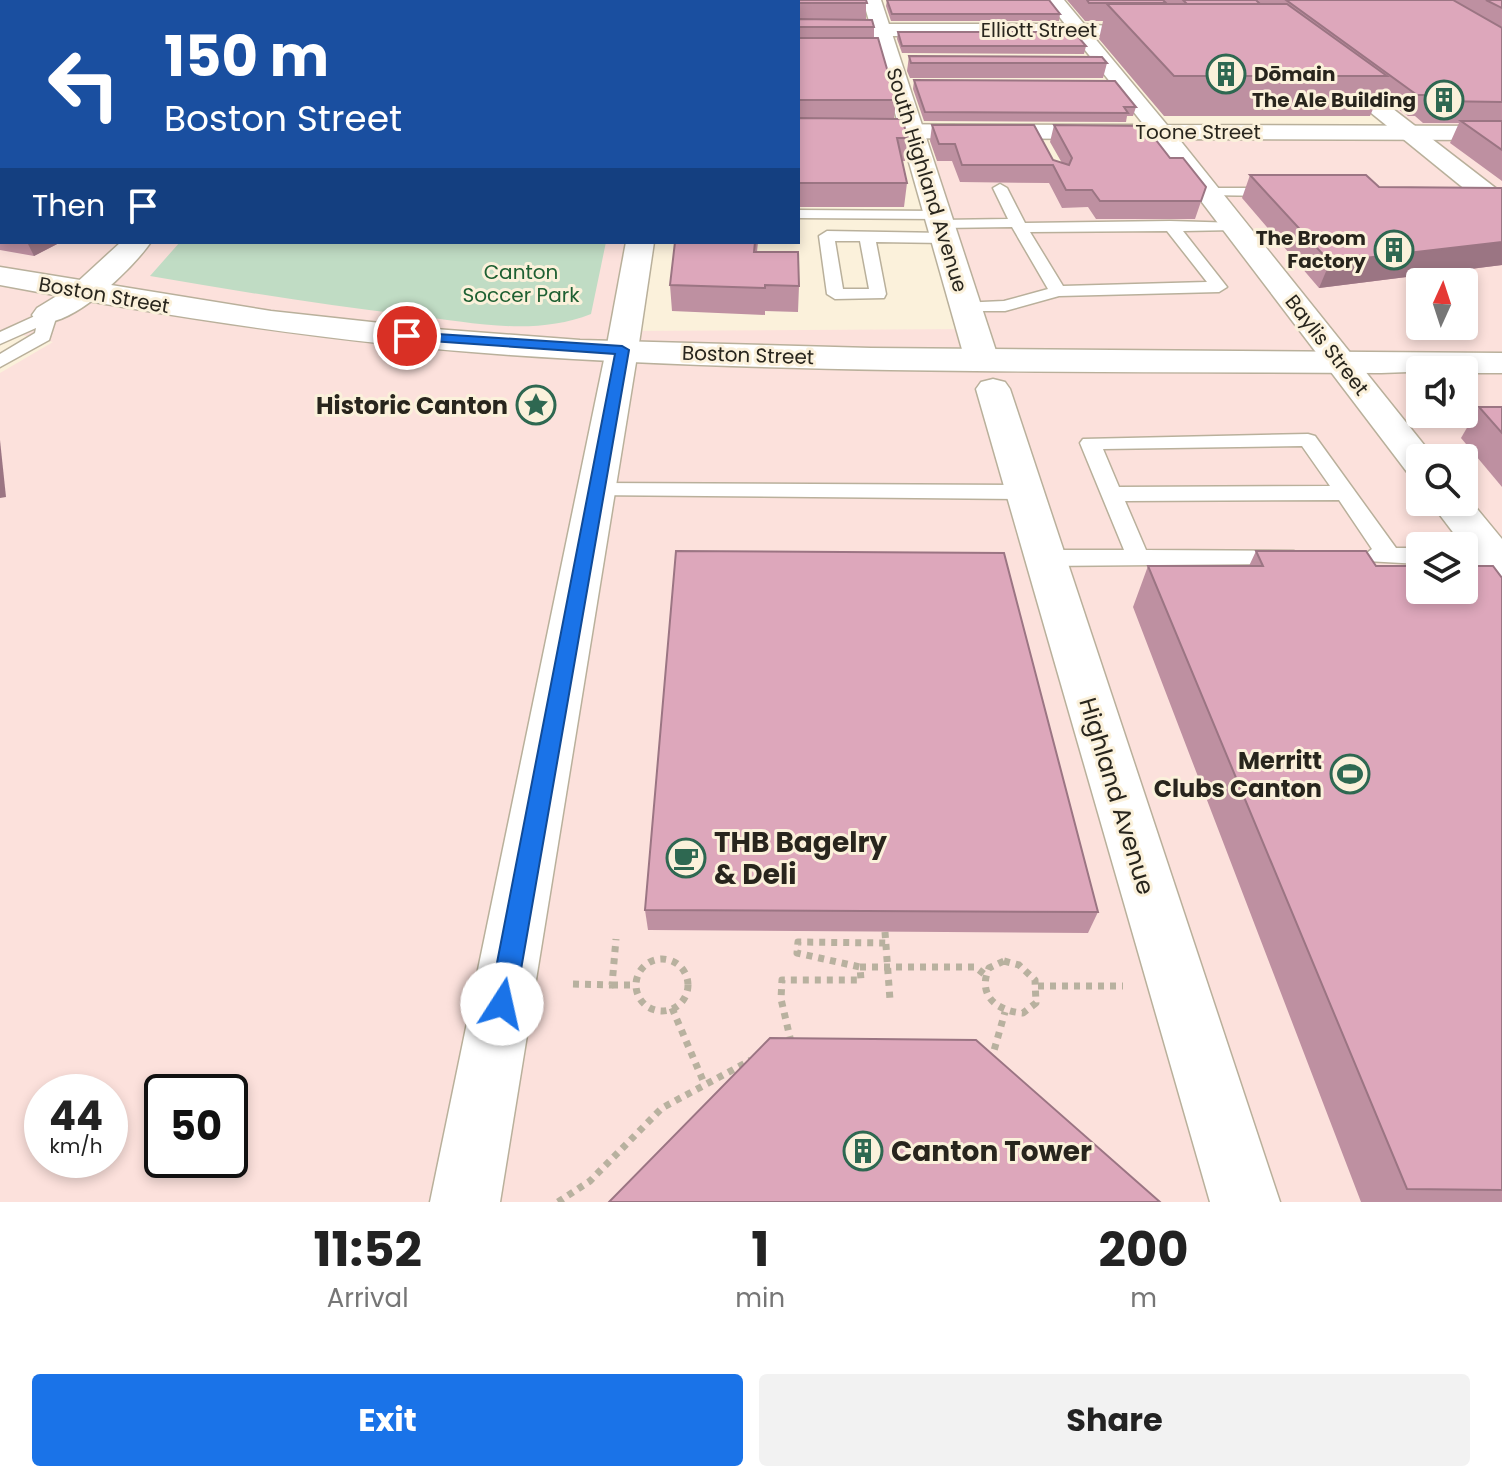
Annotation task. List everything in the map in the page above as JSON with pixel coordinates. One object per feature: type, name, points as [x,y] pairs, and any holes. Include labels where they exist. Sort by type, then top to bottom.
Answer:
[{"type":"street","name":"South Highland Avenue","points":[[872,0],[891,57],[906,84],[912,131],[988,374]]},
{"type":"street","name":"Baylis Street","points":[[1055,0],[1110,77],[1209,192],[1406,446]]},
{"type":"street","points":[[1241,0],[1494,200]]},
{"type":"street","name":"Elliott Street","points":[[800,30],[1122,30]]},
{"type":"street","points":[[1251,30],[1279,30]]},
{"type":"street","points":[[1074,63],[1110,77]]},
{"type":"street","name":"Toone Street","points":[[800,131],[912,131],[1040,142],[1158,132],[1502,133]]},
{"type":"street","points":[[48,315],[84,292],[135,244]]},
{"type":"street","points":[[465,1202],[640,244]]},
{"type":"street","name":"Boston Street","points":[[0,276],[264,320],[619,364]]},
{"type":"street","name":"Boston Street","points":[[0,306],[163,335],[357,359],[988,374],[1352,376],[1502,363]]},
{"type":"street","name":"Highland Avenue","points":[[988,374],[1245,1202]]},
{"type":"street","name":"Boston Street","points":[[1352,376],[1406,387]]},
{"type":"street","points":[[1478,390],[1502,390]]},
{"type":"street","points":[[1459,516],[1487,561]]},
{"type":"lane","points":[[872,0],[887,0]]},
{"type":"lane","points":[[1040,1],[1055,0]]},
{"type":"lane","points":[[1000,188],[1018,225],[1058,291]]},
{"type":"lane","points":[[1209,192],[1288,192]]},
{"type":"lane","points":[[1460,193],[1494,200]]},
{"type":"lane","points":[[800,214],[941,225],[1235,226]]},
{"type":"lane","points":[[867,237],[878,294],[835,294],[827,236],[867,237],[941,225]]},
{"type":"lane","points":[[966,307],[1005,306],[1058,291],[1219,287],[1170,225]]},
{"type":"lane","points":[[0,339],[48,315]]},
{"type":"lane","points":[[0,362],[43,336],[48,315]]},
{"type":"lane","points":[[1138,557],[1090,443],[1308,440],[1389,556]]},
{"type":"lane","points":[[596,490],[1023,492]]},
{"type":"lane","points":[[1112,494],[1345,493]]},
{"type":"lane","points":[[1043,558],[1310,556]]},
{"type":"lane","points":[[1357,556],[1406,556]]},
{"type":"path","points":[[885,932],[890,1000]]},
{"type":"path","points":[[612,985],[616,939]]},
{"type":"path","points":[[886,943],[798,942],[797,953],[860,967],[975,967],[985,975]]},
{"type":"path","points":[[671,960],[678,963],[688,976],[690,985],[683,1001],[672,1008],[650,1010],[638,998],[635,985],[639,973],[653,961],[671,960]]},
{"type":"path","points":[[1012,961],[1029,971],[1038,986],[1036,1003],[1023,1013],[1005,1012],[989,1000],[983,982],[985,975],[995,963],[1012,961]]},
{"type":"path","points":[[793,1050],[781,999],[782,980],[861,980],[860,967]]},
{"type":"path","points":[[573,984],[635,985]]},
{"type":"path","points":[[1038,986],[1123,986]]},
{"type":"path","points":[[672,1008],[704,1083]]},
{"type":"path","points":[[987,1075],[1005,1012]]},
{"type":"path","points":[[558,1202],[590,1181],[662,1108],[743,1061],[756,1059]]},
{"type":"shaded area","points":[[1245,0],[1435,0],[1502,37],[1502,1202],[0,1202],[0,373],[53,342],[0,330],[0,244],[643,244],[628,331],[975,329],[923,161],[1050,161],[1060,178],[1161,131],[1407,132]]},
{"type":"green space","name":"Canton Soccer Park","points":[[178,244],[606,244],[591,314],[547,325],[478,324],[345,307],[150,276]]},
{"type":"building","points":[[800,0],[866,0],[867,3],[800,3]]},
{"type":"building","points":[[887,0],[1049,0],[1060,14],[892,14]]},
{"type":"building","points":[[1087,0],[1163,0],[1166,3],[1089,3]]},
{"type":"building","points":[[1183,0],[1256,0],[1260,4],[1187,4]]},
{"type":"building","points":[[1286,0],[1453,0],[1502,28],[1502,102],[1433,101],[1424,95],[1417,95]]},
{"type":"building","points":[[1486,0],[1502,0],[1502,8]]},
{"type":"building","points":[[1107,4],[1287,4],[1387,76],[1174,76]]},
{"type":"building","points":[[800,19],[872,20],[874,27],[800,27]]},
{"type":"building","points":[[898,32],[1074,32],[1086,46],[902,46]]},
{"type":"building","points":[[800,38],[878,38],[896,100],[800,100]]},
{"type":"building","points":[[909,56],[1102,57],[1107,63],[911,63]]},
{"type":"building","points":[[914,80],[1115,81],[1136,107],[1124,107],[1128,113],[925,112]]},
{"type":"building","points":[[800,118],[902,119],[908,138],[897,138],[907,183],[800,183]]},
{"type":"building","points":[[1461,121],[1502,121],[1502,150]]},
{"type":"building","points":[[932,125],[1034,125],[1053,160],[1069,165],[1072,158],[1054,125],[1145,126],[1170,158],[1183,158],[1206,187],[1201,201],[1100,201],[1092,190],[1066,190],[1053,165],[962,165],[955,144],[939,144]]},
{"type":"building","points":[[1250,175],[1366,175],[1379,187],[1502,188],[1502,242],[1330,262]]},
{"type":"building","points":[[675,244],[755,244],[754,252],[798,252],[799,286],[670,285]]},
{"type":"building","points":[[1479,407],[1502,407],[1502,433]]},
{"type":"building","points":[[676,551],[1004,553],[1098,912],[645,910]]},
{"type":"building","points":[[1256,551],[1366,551],[1376,566],[1406,566],[1406,604],[1478,604],[1478,566],[1493,566],[1502,578],[1502,1190],[1407,1189],[1148,566],[1263,566]]},
{"type":"building","points":[[770,1038],[976,1040],[1160,1202],[609,1202]]},
{"type":"place","name":"Dōmain","points":[[1226,74]]},
{"type":"place","name":"The Ale Building","points":[[1444,100]]},
{"type":"place","name":"The Broom Factory","points":[[1394,250]]},
{"type":"place","name":"Historic Canton","points":[[536,405]]},
{"type":"place","name":"Merritt Clubs Canton","points":[[1350,774]]},
{"type":"place","name":"THB Bagelry & Deli","points":[[686,858]]},
{"type":"place","name":"Canton Tower","points":[[863,1151]]},
{"type":"route","points":[[407,336],[622,350],[502,1004]]}]
